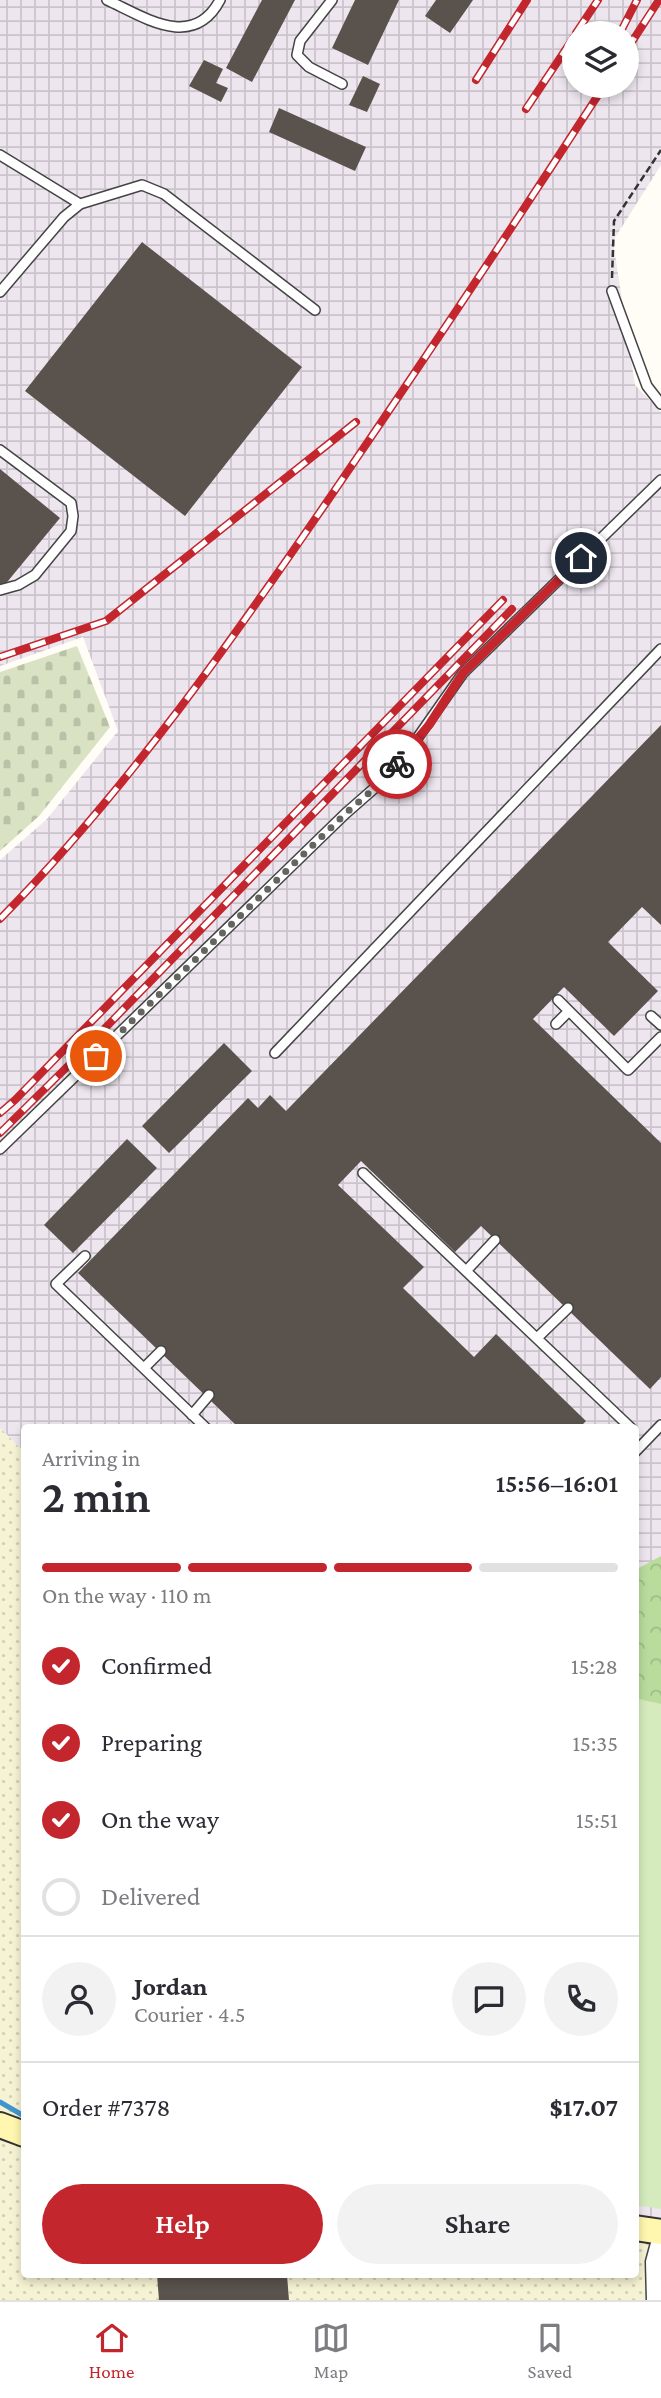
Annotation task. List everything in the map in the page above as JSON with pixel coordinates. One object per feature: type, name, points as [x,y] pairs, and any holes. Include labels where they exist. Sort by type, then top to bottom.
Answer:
[{"type":"main road","points":[[0,2125],[21,2133]]},
{"type":"main road","points":[[0,2144],[21,2148]]},
{"type":"main road","points":[[639,2229],[661,2232]]},
{"type":"street","points":[[656,2300],[655,2262],[661,2240]]},
{"type":"lane","points":[[107,0],[159,24],[178,29],[192,26],[204,19],[220,0]]},
{"type":"lane","points":[[332,0],[300,41],[297,55],[309,67],[342,84]]},
{"type":"lane","points":[[0,155],[80,204]]},
{"type":"lane","points":[[0,292],[64,217],[80,204],[142,185],[164,194],[315,310]]},
{"type":"lane","points":[[612,291],[648,386],[661,404]]},
{"type":"lane","points":[[0,450],[71,503],[73,516],[71,531],[35,575],[19,585],[0,590]]},
{"type":"lane","points":[[0,1149],[345,814],[386,778],[429,725],[463,673],[661,480]]},
{"type":"lane","points":[[275,1053],[661,649]]},
{"type":"lane","points":[[558,1000],[628,1070],[661,1037]]},
{"type":"lane","points":[[556,1024],[569,1011]]},
{"type":"lane","points":[[650,1016],[661,1025]]},
{"type":"lane","points":[[363,1173],[627,1424]]},
{"type":"lane","points":[[466,1271],[495,1240]]},
{"type":"lane","points":[[85,1256],[56,1284],[202,1424]]},
{"type":"lane","points":[[537,1338],[568,1308]]},
{"type":"lane","points":[[144,1368],[161,1351]]},
{"type":"lane","points":[[192,1415],[209,1395]]},
{"type":"lane","points":[[639,1448],[661,1425]]},
{"type":"lane","points":[[639,1436],[645,1441]]},
{"type":"path","points":[[612,291],[614,221],[661,150]]},
{"type":"shaded area","points":[[0,0],[661,0],[661,165],[613,241],[635,385],[661,412],[661,2232],[639,2229],[639,1424],[21,1424],[21,1449],[0,1428],[0,860],[47,819],[118,731],[83,637],[0,666]]},
{"type":"shaded area","points":[[0,1428],[21,1449],[21,2278],[639,2278],[639,2229],[661,2232],[661,2300],[0,2300]]},
{"type":"green space","points":[[77,646],[110,727],[39,816],[0,851],[0,672]]},
{"type":"green space","points":[[661,1556],[661,1704],[639,1699],[639,1568]]},
{"type":"green space","points":[[639,1699],[661,1704],[661,2209],[639,2206]]},
{"type":"building","points":[[262,0],[295,0],[252,82],[226,68]]},
{"type":"building","points":[[355,0],[399,0],[368,65],[332,48]]},
{"type":"building","points":[[436,0],[473,0],[450,33],[425,16]]},
{"type":"building","points":[[204,60],[223,69],[216,83],[228,88],[221,102],[189,86]]},
{"type":"building","points":[[363,76],[380,84],[367,112],[349,105]]},
{"type":"building","points":[[279,108],[366,147],[355,171],[269,132]]},
{"type":"building","points":[[142,242],[302,367],[185,516],[25,391]]},
{"type":"building","points":[[0,469],[60,518],[3,587],[0,585]]},
{"type":"building","points":[[661,725],[661,925],[642,907],[608,942],[658,991],[614,1036],[564,987],[533,1019],[661,1143],[661,1377],[650,1389],[481,1226],[455,1252],[361,1161],[338,1185],[424,1267],[403,1288],[474,1357],[496,1334],[586,1421],[583,1424],[235,1424],[78,1273],[248,1098],[258,1108],[270,1095],[286,1111]]},
{"type":"building","points":[[224,1043],[252,1071],[169,1153],[142,1126]]},
{"type":"building","points":[[127,1139],[157,1168],[73,1253],[44,1225]]},
{"type":"building","points":[[157,2278],[287,2278],[289,2300],[159,2300]]},
{"type":"waterway","points":[[0,2102],[21,2114]]},
{"type":"railway","points":[[476,80],[527,0]]},
{"type":"railway","points":[[584,21],[598,0]]},
{"type":"railway","points":[[626,21],[637,0]]},
{"type":"railway","points":[[639,31],[659,0]]},
{"type":"railway","points":[[526,109],[562,55]]},
{"type":"railway","points":[[0,919],[92,818],[218,657],[403,390],[596,98]]},
{"type":"railway","points":[[0,657],[106,621],[356,422]]},
{"type":"railway","points":[[0,1113],[503,600]]},
{"type":"railway","points":[[0,1133],[512,609]]},
{"type":"way so far","points":[[96,1056],[345,814],[386,778],[397,764]]},
{"type":"route","points":[[397,764],[429,725],[463,673],[581,558]]}]
